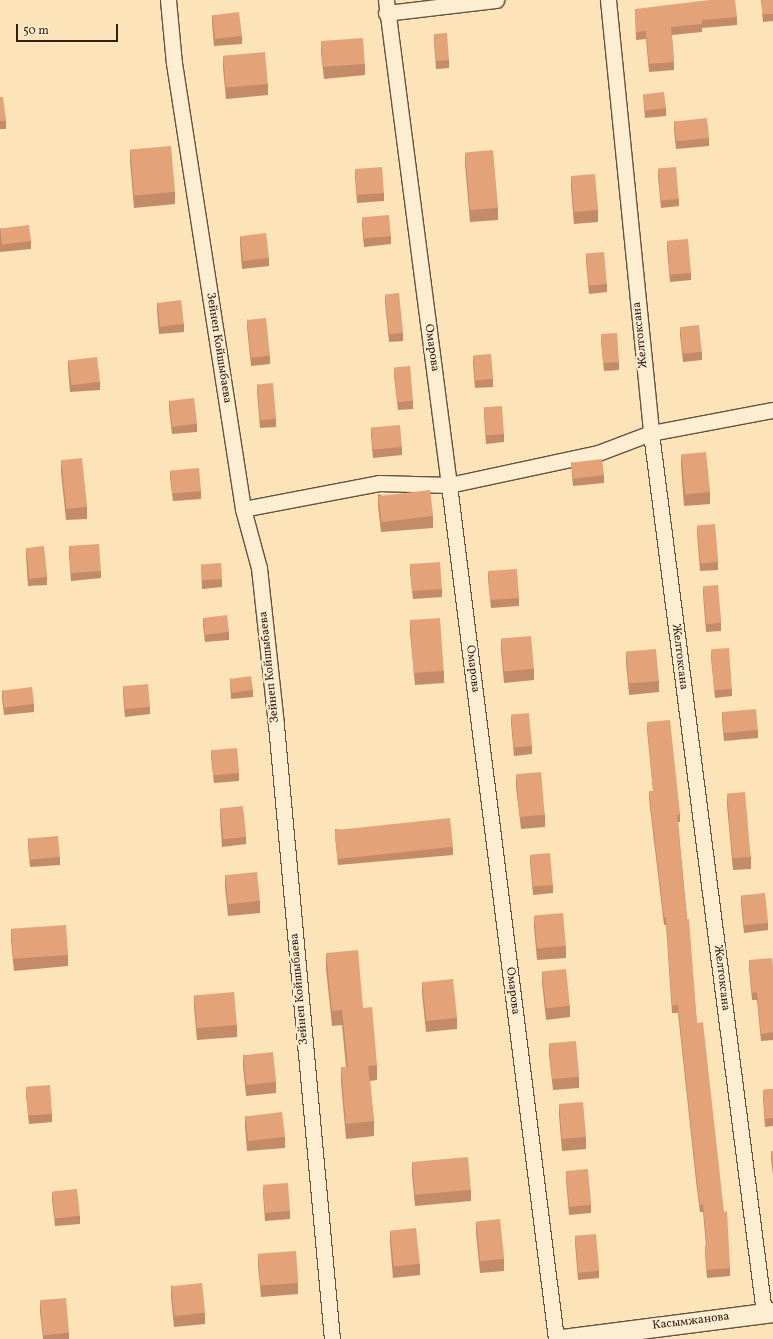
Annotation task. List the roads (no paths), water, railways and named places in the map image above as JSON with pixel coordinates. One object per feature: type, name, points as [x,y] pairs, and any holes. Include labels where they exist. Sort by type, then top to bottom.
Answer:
[{"type":"street","name":"Зейнеп Койшыбаева","points":[[168,0],[174,63],[243,509],[259,568],[262,592],[277,733],[332,1339]]},
{"type":"street","points":[[386,7],[496,0]]},
{"type":"street","name":"Желтоксана","points":[[608,0],[650,433],[768,1312]]},
{"type":"street","name":"Омарова","points":[[386,7],[449,485],[556,1339]]},
{"type":"street","points":[[243,509],[379,483],[449,485],[598,453],[650,433],[773,410]]},
{"type":"street","name":"Касымжанова","points":[[562,1339],[768,1312]]}]
